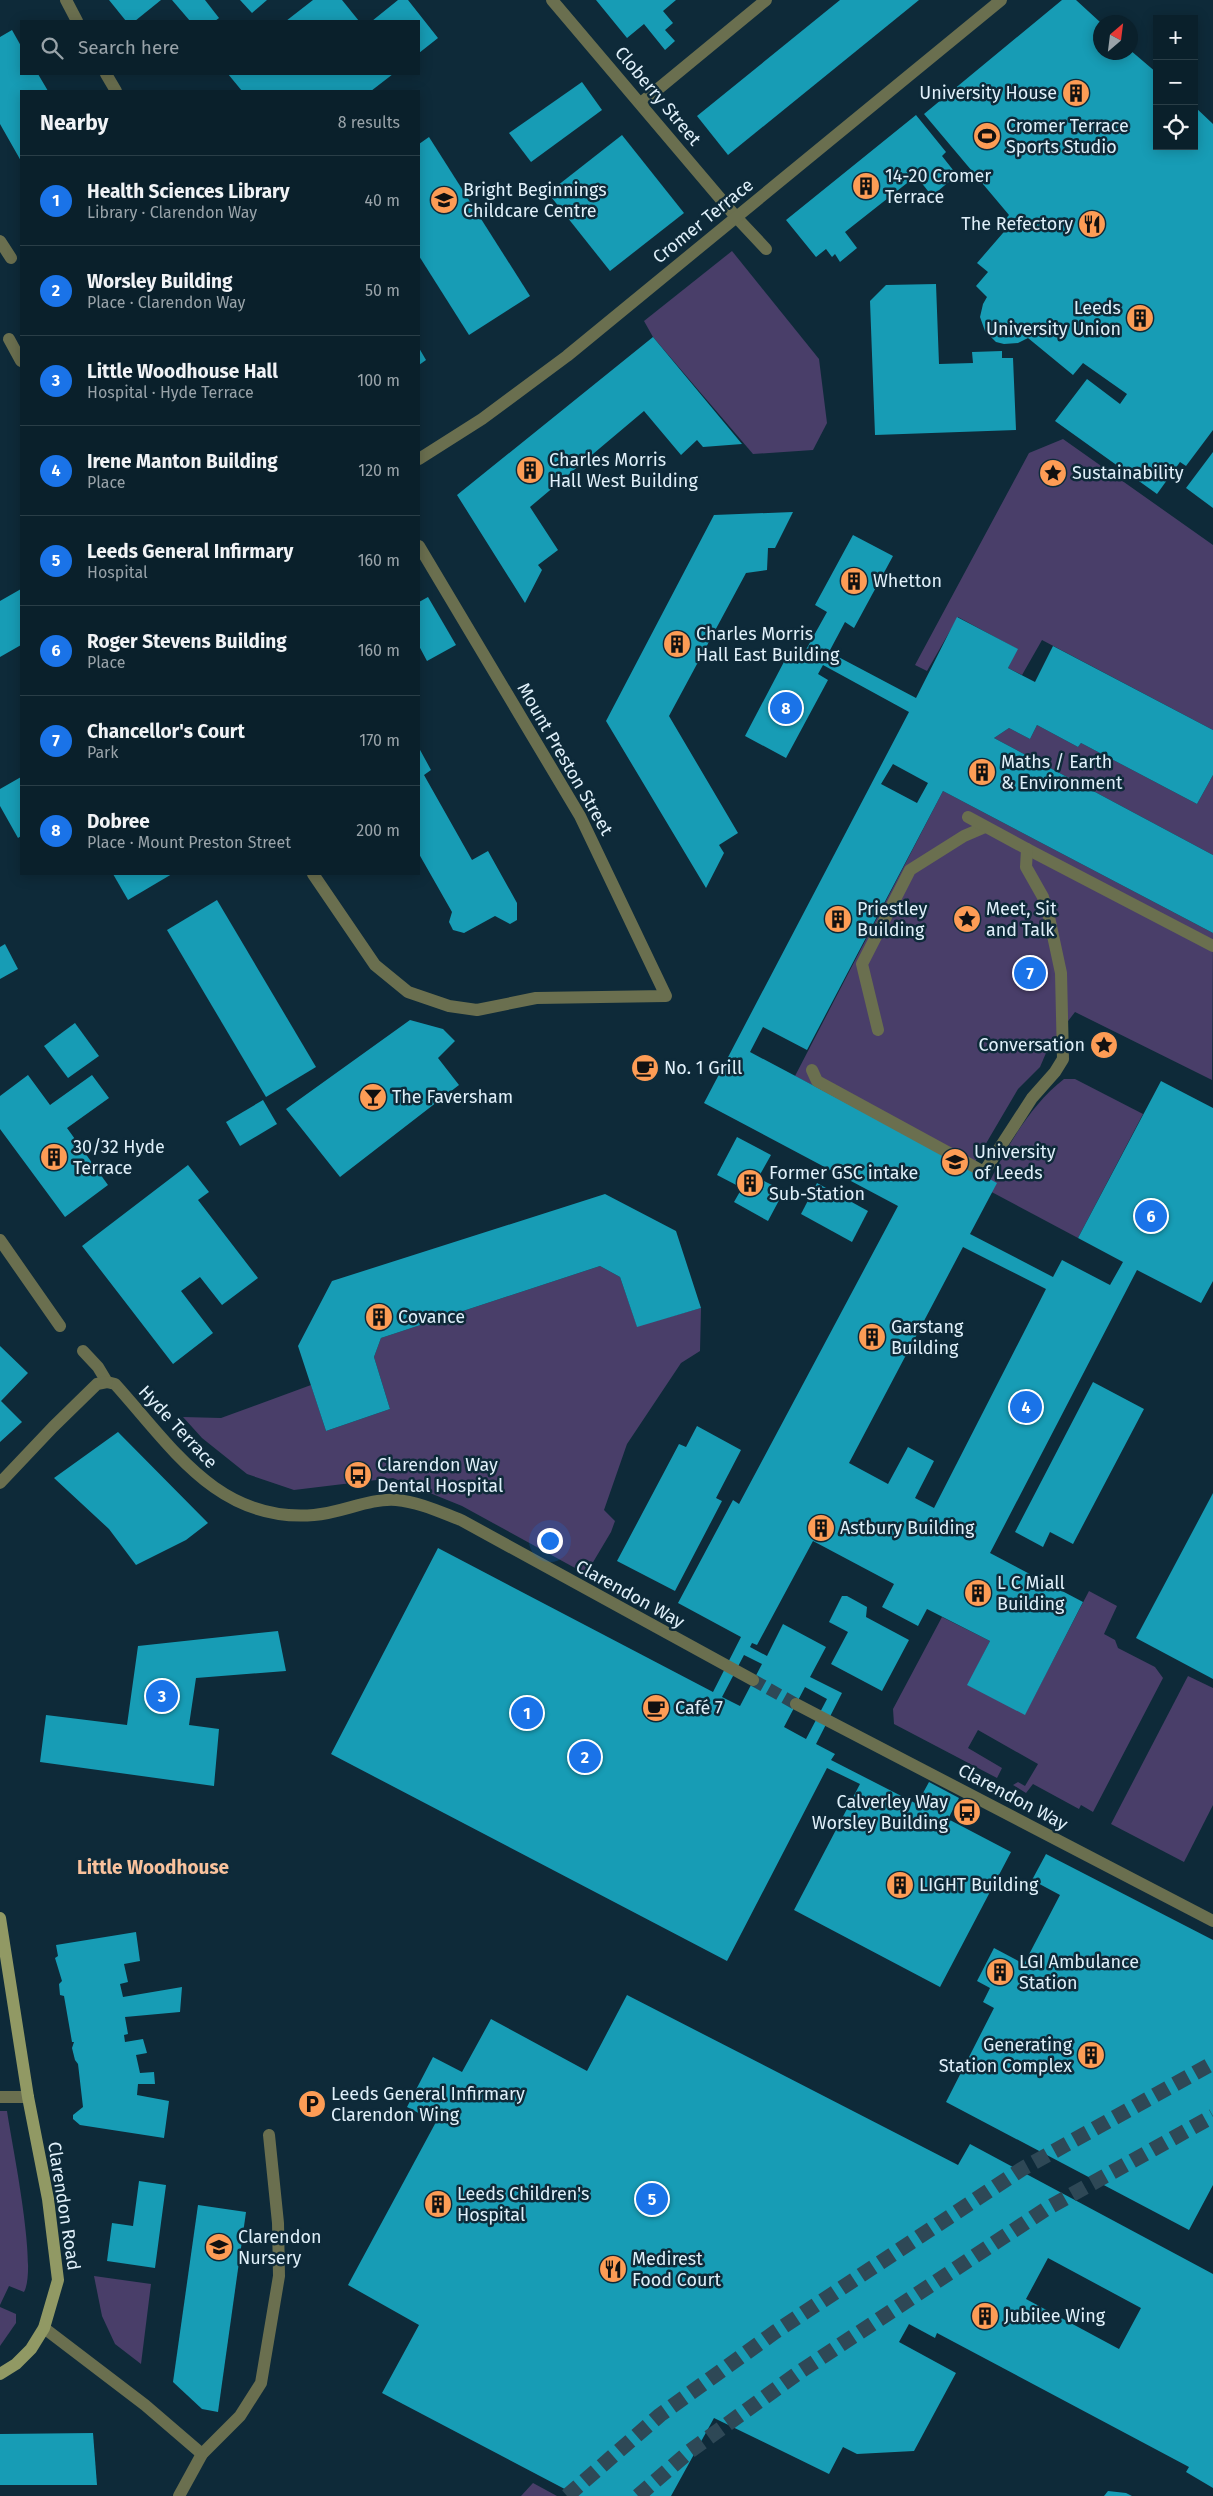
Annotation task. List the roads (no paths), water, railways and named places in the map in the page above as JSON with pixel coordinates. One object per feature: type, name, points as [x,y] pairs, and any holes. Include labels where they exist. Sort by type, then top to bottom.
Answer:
[{"type":"street","points":[[66,0],[76,20]]},
{"type":"street","name":"Cloberry Street","points":[[552,0],[766,249]]},
{"type":"street","points":[[641,103],[766,0]]},
{"type":"street","name":"Cromer Terrace","points":[[420,458],[482,419],[567,356],[1002,0]]},
{"type":"street","points":[[107,75],[115,90]]},
{"type":"street","points":[[0,241],[11,258]]},
{"type":"street","points":[[9,339],[20,359]]},
{"type":"street","name":"Mount Preston Street","points":[[313,875],[375,964],[408,992],[449,1006],[477,1010],[536,998],[666,996],[580,816],[420,548]]},
{"type":"street","points":[[968,817],[1213,946]]},
{"type":"street","points":[[878,1030],[862,964],[910,870],[964,836],[985,827]]},
{"type":"street","points":[[812,1070],[817,1081],[984,1172],[1032,1098],[1058,1068],[1064,1053],[1059,964],[1045,904],[1026,867],[1027,849]]},
{"type":"street","points":[[0,1240],[60,1326]]},
{"type":"street","name":"Hyde Terrace","points":[[83,1351],[98,1367],[107,1382],[115,1384],[200,1479],[234,1500],[266,1512],[290,1515],[315,1515],[350,1509]]},
{"type":"street","points":[[0,1483],[97,1384],[107,1382]]},
{"type":"street","name":"Clarendon Way","points":[[350,1509],[395,1500],[423,1505],[461,1520],[754,1680]]},
{"type":"street","name":"Clarendon Way","points":[[796,1704],[1213,1922]]},
{"type":"street","name":"Clarendon Road","points":[[0,1918],[28,2097],[48,2199],[58,2280],[56,2294],[44,2328],[31,2349],[16,2364],[0,2374]]},
{"type":"street","points":[[0,2097],[28,2097]]},
{"type":"street","points":[[179,2496],[202,2454],[240,2416],[261,2383],[279,2276],[278,2222],[269,2135]]},
{"type":"street","points":[[44,2328],[145,2405],[202,2454]]},
{"type":"tunnel","points":[[753,1680],[796,1704]]},
{"type":"tunnel","points":[[567,2496],[660,2415],[775,2332],[1022,2169],[1213,2063]]},
{"type":"tunnel","points":[[638,2496],[690,2451],[801,2371],[1046,2209],[1213,2116]]},
{"type":"place","name":"University House","points":[[1076,93]]},
{"type":"place","name":"Cromer Terrace Sports Studio","points":[[987,136]]},
{"type":"place","name":"14-20 Cromer Terrace","points":[[866,186]]},
{"type":"place","name":"Bright Beginnings Childcare Centre","points":[[444,200]]},
{"type":"place","name":"The Refectory","points":[[1092,224]]},
{"type":"place","name":"Leeds University Union","points":[[1140,318]]},
{"type":"place","name":"Charles Morris Hall West Building","points":[[530,470]]},
{"type":"place","name":"Sustainability","points":[[1053,473]]},
{"type":"place","name":"Whetton","points":[[854,581]]},
{"type":"place","name":"Charles Morris Hall East Building","points":[[677,644]]},
{"type":"place","name":"Dobree","points":[[786,708]]},
{"type":"place","name":"Maths / Earth & Environment","points":[[982,772]]},
{"type":"place","name":"Priestley Building","points":[[838,919]]},
{"type":"place","name":"Meet, Sit and Talk","points":[[967,919]]},
{"type":"place","name":"Chancellor's Court","points":[[1030,973]]},
{"type":"place","name":"Conversation","points":[[1104,1045]]},
{"type":"place","name":"No. 1 Grill","points":[[645,1068]]},
{"type":"place","name":"The Faversham","points":[[373,1097]]},
{"type":"place","name":"30/32 Hyde Terrace","points":[[54,1157]]},
{"type":"place","name":"University of Leeds","points":[[955,1162]]},
{"type":"place","name":"Former GSC intake Sub-Station","points":[[750,1183]]},
{"type":"place","name":"Roger Stevens Building","points":[[1151,1216]]},
{"type":"place","name":"Covance","points":[[379,1317]]},
{"type":"place","name":"Garstang Building","points":[[872,1337]]},
{"type":"place","name":"Irene Manton Building","points":[[1026,1407]]},
{"type":"place","name":"Clarendon Way Dental Hospital","points":[[358,1475]]},
{"type":"place","name":"Astbury Building","points":[[821,1528]]},
{"type":"place","name":"L C Miall Building","points":[[978,1593]]},
{"type":"place","name":"Little Woodhouse Hall","points":[[162,1696]]},
{"type":"place","name":"Café 7","points":[[656,1708]]},
{"type":"place","name":"Health Sciences Library","points":[[527,1713]]},
{"type":"place","name":"Worsley Building","points":[[585,1757]]},
{"type":"place","name":"Calverley Way Worsley Building","points":[[967,1812]]},
{"type":"place","name":"LIGHT Building","points":[[900,1885]]},
{"type":"place","name":"LGI Ambulance Station","points":[[1000,1972]]},
{"type":"place","name":"Generating Station Complex","points":[[1091,2055]]},
{"type":"place","name":"Leeds General Infirmary Clarendon Wing","points":[[312,2104]]},
{"type":"place","name":"Leeds General Infirmary","points":[[652,2199]]},
{"type":"place","name":"Leeds Children's Hospital","points":[[438,2204]]},
{"type":"place","name":"Clarendon Nursery","points":[[219,2247]]},
{"type":"place","name":"Medirest Food Court","points":[[613,2269]]},
{"type":"place","name":"Jubilee Wing","points":[[985,2316]]},
{"type":"district","name":"Little Woodhouse","points":[[153,1867]]}]
